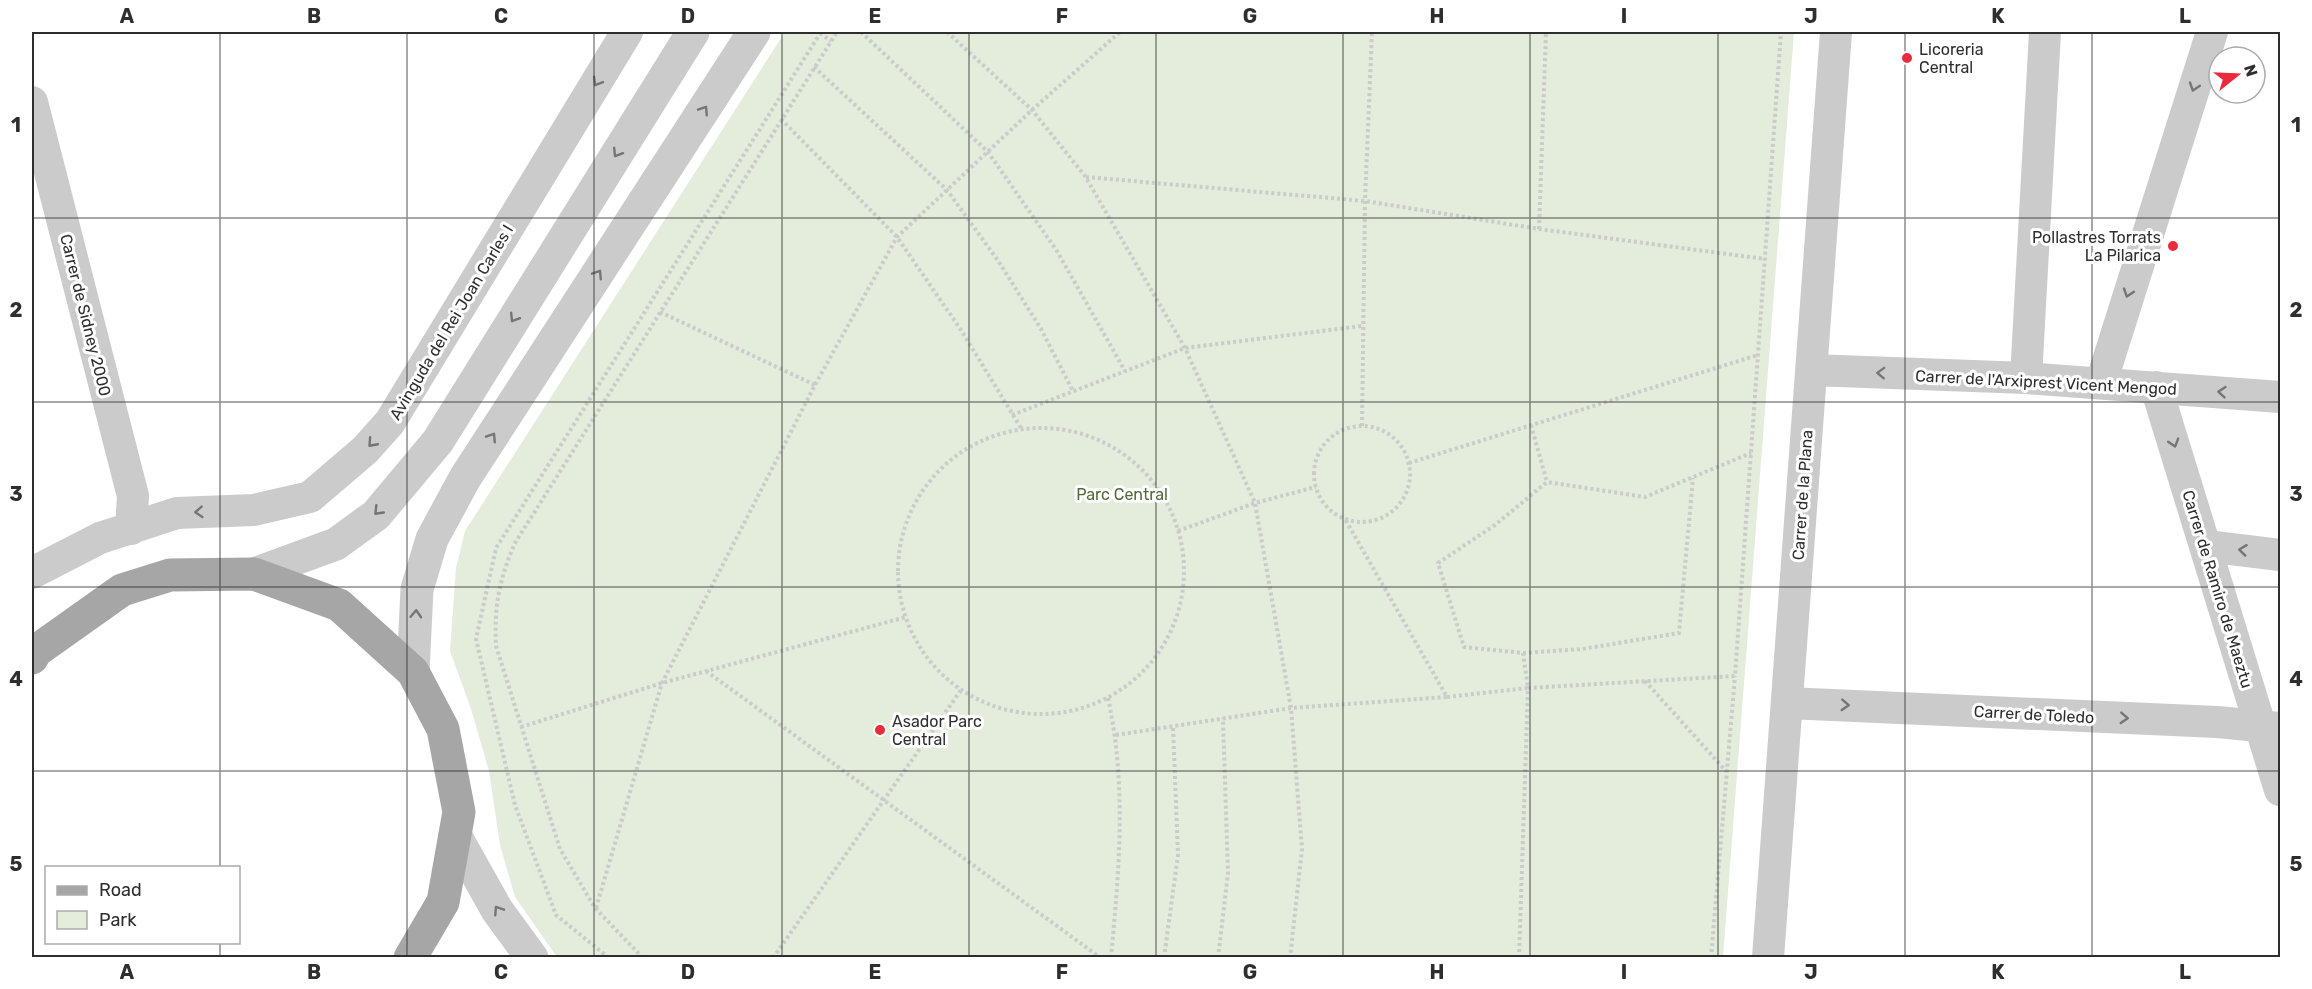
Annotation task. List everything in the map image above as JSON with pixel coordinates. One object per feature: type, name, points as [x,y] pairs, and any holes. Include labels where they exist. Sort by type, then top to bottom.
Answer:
[{"type":"main road","points":[[33,653],[122,590],[170,575],[254,574],[339,605],[413,672],[443,729],[459,812],[443,902],[410,957]]},
{"type":"street","name":"Avinguda del Rei Joan Carles I","points":[[32,573],[100,538],[131,530],[177,513],[254,510],[310,496],[364,450],[390,422],[627,32]]},
{"type":"street","points":[[254,574],[336,544],[376,515],[438,441],[693,32]]},
{"type":"street","points":[[413,672],[417,589],[432,539],[465,478],[754,32]]},
{"type":"street","name":"Carrer de la Plana","points":[[1768,957],[1836,32]]},
{"type":"street","points":[[2025,378],[2045,32]]},
{"type":"street","points":[[2101,382],[2212,32]]},
{"type":"street","name":"Carrer de Sidney 2000","points":[[32,102],[133,496],[131,530]]},
{"type":"street","name":"Carrer de l'Arxiprest Vicent Mengod","points":[[1812,370],[2101,382],[2280,397]]},
{"type":"street","name":"Carrer de Ramiro de Maeztu","points":[[2156,387],[2206,546],[2270,726],[2280,790]]},
{"type":"street","points":[[2206,546],[2280,555]]},
{"type":"street","name":"Carrer de Toledo","points":[[1787,702],[2270,726]]},
{"type":"street","points":[[455,835],[497,910],[532,957]]},
{"type":"path","points":[[609,957],[556,915],[515,805],[476,639],[496,548],[820,32],[831,41]]},
{"type":"path","points":[[643,957],[595,908],[560,849],[496,646],[495,611],[501,575],[515,543],[837,32]]},
{"type":"path","points":[[861,32],[988,152],[1057,251],[1125,371]]},
{"type":"path","points":[[947,32],[1032,110],[1085,176],[1185,348],[1255,503],[1291,708],[1302,849],[1290,957]]},
{"type":"path","points":[[595,908],[662,683],[815,385],[897,237],[1032,110],[1120,32]]},
{"type":"path","points":[[1362,426],[1365,201],[1372,32]]},
{"type":"path","points":[[1539,230],[1546,32]]},
{"type":"path","points":[[1711,957],[1735,675],[1781,32]]},
{"type":"path","points":[[814,67],[947,190],[999,262],[1041,329],[1073,391]]},
{"type":"path","points":[[781,119],[897,237],[961,330],[1021,428]]},
{"type":"path","points":[[1085,176],[1365,201],[1539,230],[1765,259]]},
{"type":"path","points":[[660,312],[815,385]]},
{"type":"path","points":[[1012,415],[1185,348],[1362,326]]},
{"type":"path","points":[[1409,463],[1758,355]]},
{"type":"path","points":[[1530,425],[1546,482]]},
{"type":"path","points":[[1345,519],[1368,522],[1389,515],[1407,492],[1409,463],[1403,448],[1392,436],[1378,428],[1362,426],[1341,431],[1324,445],[1314,473],[1316,488],[1323,501],[1345,519],[1447,697]]},
{"type":"path","points":[[1021,428],[1055,428],[1077,433],[1119,450],[1145,472],[1165,499],[1178,531],[1184,579],[1173,627],[1147,668],[1108,698],[1084,708],[1059,714],[1034,714],[1008,711],[984,702],[961,690],[927,658],[914,638],[906,617],[899,586],[899,555],[905,524],[919,495],[938,470],[962,450],[991,436],[1021,428]]},
{"type":"path","points":[[1693,478],[1679,633],[1582,649],[1522,653],[1464,647],[1438,562],[1495,525],[1546,482],[1645,496],[1751,453]]},
{"type":"path","points":[[1178,531],[1255,503],[1316,488]]},
{"type":"path","points":[[522,727],[662,683],[906,617]]},
{"type":"path","points":[[1519,957],[1528,688],[1522,653]]},
{"type":"path","points":[[706,671],[885,798],[1101,957]]},
{"type":"path","points":[[1116,735],[1291,708],[1447,697],[1528,688],[1735,675]]},
{"type":"path","points":[[1645,681],[1727,771]]},
{"type":"path","points":[[773,957],[961,690]]},
{"type":"path","points":[[1108,698],[1116,735],[1121,790],[1121,851],[1111,957]]},
{"type":"path","points":[[1218,957],[1228,873],[1223,718]]},
{"type":"path","points":[[1164,957],[1178,855],[1173,726]]},
{"type":"green space","name":"Parc Central","points":[[785,32],[1794,32],[1723,957],[557,957],[515,897],[500,845],[489,771],[471,709],[450,651],[456,568],[465,531]]},
{"type":"place","name":"Licoreria Central","points":[[1907,58]]},
{"type":"place","name":"Pollastres Torrats La Pilarica","points":[[2173,246]]},
{"type":"place","name":"Asador Parc Central","points":[[880,730]]}]
